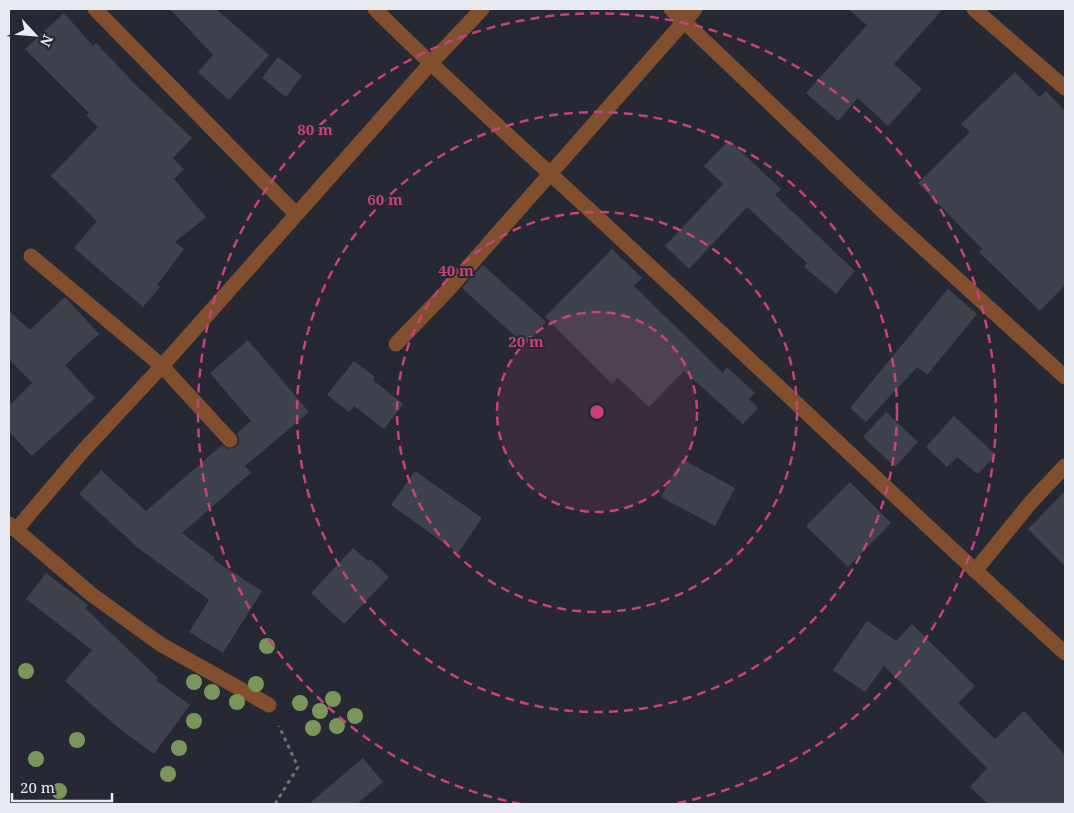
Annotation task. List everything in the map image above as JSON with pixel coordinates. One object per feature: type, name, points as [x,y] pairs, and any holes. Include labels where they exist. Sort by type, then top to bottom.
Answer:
[{"type":"street","points":[[95,9],[296,214]]},
{"type":"street","points":[[375,9],[430,64],[550,172],[975,571],[1065,653]]},
{"type":"street","points":[[269,705],[160,644],[91,594],[12,527],[162,366],[430,64],[482,9]]},
{"type":"street","points":[[671,9],[888,216],[1065,377]]},
{"type":"street","points":[[396,344],[448,290],[695,9]]},
{"type":"street","points":[[974,9],[1065,88]]},
{"type":"street","points":[[31,256],[162,366],[230,440]]},
{"type":"street","points":[[975,571],[1031,502],[1065,466]]},
{"type":"path","points":[[269,705],[298,767],[275,804]]},
{"type":"building","points":[[170,9],[216,9],[269,55],[229,100],[198,72],[213,55]]},
{"type":"building","points":[[848,9],[943,9],[894,64],[922,89],[888,126],[858,98],[838,121],[806,93],[867,25]]},
{"type":"building","points":[[64,13],[93,46],[96,43],[137,86],[192,138],[173,158],[184,169],[174,179],[206,217],[175,242],[184,249],[157,285],[160,287],[143,307],[74,248],[97,221],[51,176],[98,127],[86,115],[89,113],[25,49]]},
{"type":"building","points":[[278,57],[302,76],[286,97],[262,78]]},
{"type":"building","points":[[1015,72],[1039,97],[1046,91],[1065,111],[1065,285],[1040,311],[979,252],[982,249],[918,183],[970,132],[961,124]]},
{"type":"building","points":[[729,140],[781,189],[775,195],[855,271],[836,294],[804,267],[807,263],[747,207],[689,269],[665,246],[723,184],[704,166]]},
{"type":"building","points":[[612,249],[642,278],[634,286],[723,373],[727,367],[755,393],[749,399],[758,408],[743,424],[684,371],[649,407],[618,378],[612,384],[545,317]]},
{"type":"building","points":[[483,265],[546,322],[525,345],[462,288]]},
{"type":"building","points":[[948,289],[977,314],[927,375],[917,367],[866,422],[850,408]]},
{"type":"building","points":[[65,297],[99,334],[65,365],[95,398],[32,456],[9,432],[9,406],[32,383],[9,359],[9,311],[30,330]]},
{"type":"building","points":[[248,340],[309,412],[245,466],[251,473],[182,533],[215,558],[214,560],[262,591],[223,653],[189,632],[209,600],[137,547],[79,494],[101,470],[146,511],[222,445],[228,449],[236,447],[239,443],[237,433],[251,421],[210,373]]},
{"type":"building","points":[[354,361],[375,377],[373,380],[403,404],[384,429],[354,406],[349,412],[327,395]]},
{"type":"building","points":[[886,412],[918,442],[895,467],[863,437]]},
{"type":"building","points":[[954,416],[996,455],[978,474],[957,457],[947,467],[926,447]]},
{"type":"building","points":[[682,459],[735,488],[715,526],[661,497]]},
{"type":"building","points":[[415,471],[482,518],[458,553],[391,505]]},
{"type":"building","points":[[850,482],[891,523],[848,567],[806,526]]},
{"type":"building","points":[[1065,491],[1065,566],[1028,529]]},
{"type":"building","points":[[353,548],[368,561],[370,559],[389,577],[344,624],[311,593]]},
{"type":"building","points":[[46,573],[88,605],[85,608],[158,678],[156,680],[190,705],[154,754],[116,726],[65,681],[92,650],[26,599]]},
{"type":"building","points":[[867,621],[896,641],[912,624],[975,686],[958,703],[995,739],[1024,711],[1065,755],[1065,804],[988,804],[970,787],[987,768],[884,666],[865,692],[833,670]]},
{"type":"building","points":[[363,758],[383,782],[357,804],[309,804]]}]
